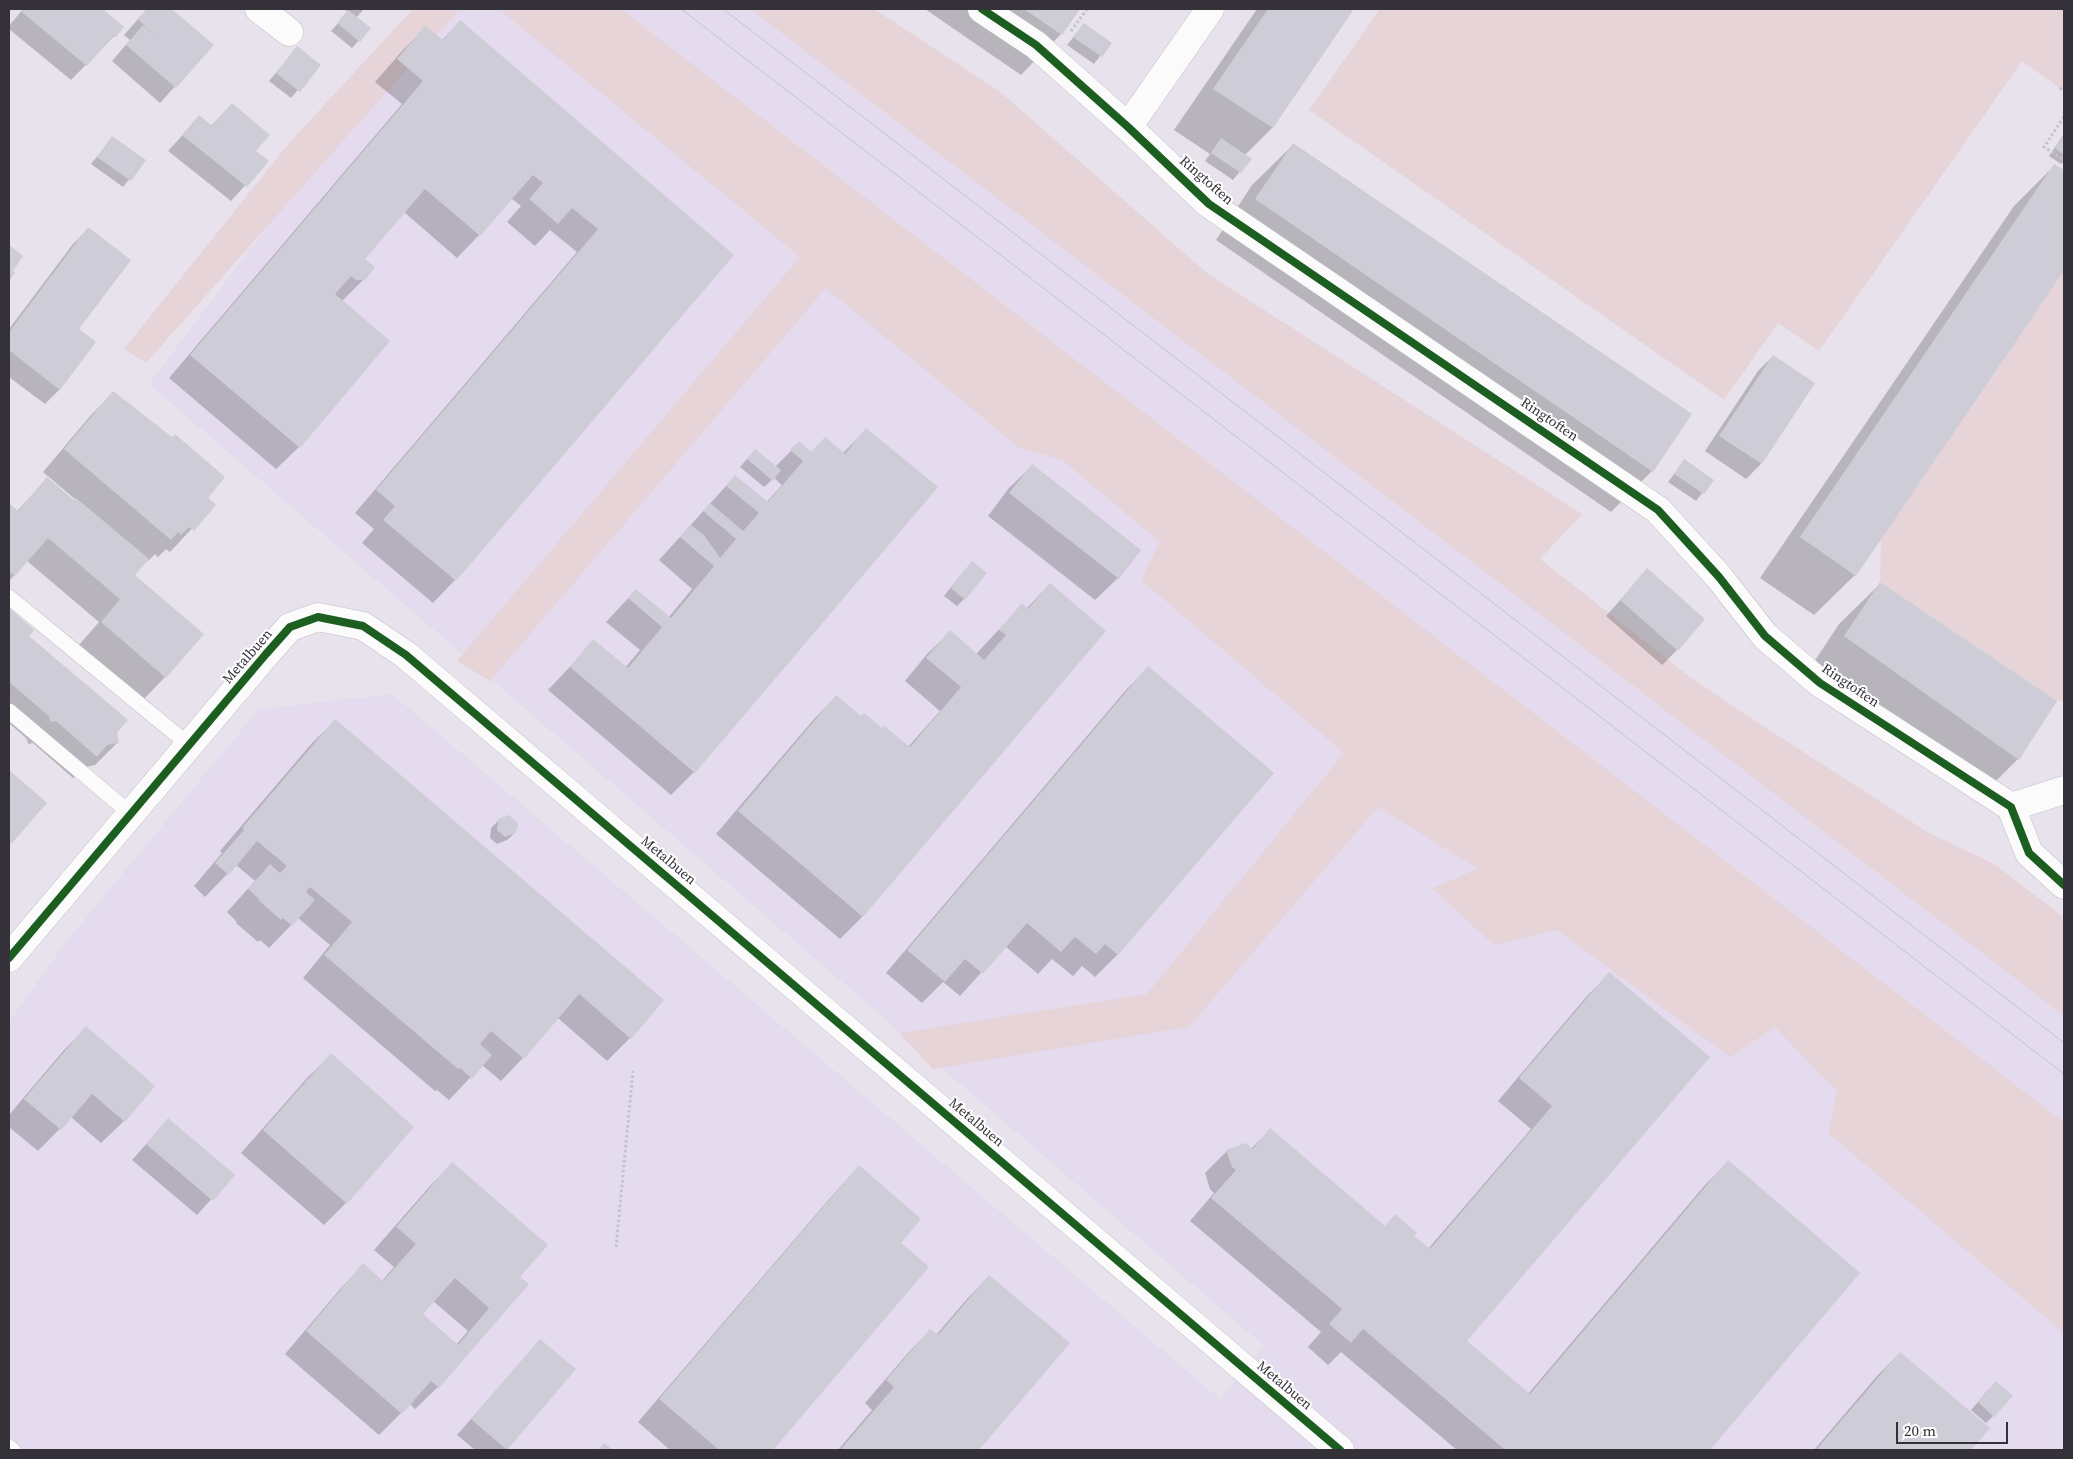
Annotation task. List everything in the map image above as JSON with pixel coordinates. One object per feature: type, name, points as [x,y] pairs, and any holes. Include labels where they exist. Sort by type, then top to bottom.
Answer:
[{"type":"street","points":[[259,9],[288,32]]},
{"type":"street","name":"Ringtoften","points":[[982,9],[1036,45],[1128,127],[1209,204],[1658,510],[1720,577],[1765,636],[1820,683],[2012,807]]},
{"type":"street","points":[[1128,127],[1210,9]]},
{"type":"street","name":"Metalbuen","points":[[9,958],[290,627],[318,617],[363,626],[406,654],[867,1049],[1340,1450]]},
{"type":"street","points":[[2064,790],[2012,807],[2029,853],[2064,884]]},
{"type":"lane","points":[[9,597],[189,745]]},
{"type":"lane","points":[[9,711],[130,814]]},
{"type":"lane","points":[[9,1447],[13,1450]]},
{"type":"path","points":[[2060,88],[2064,91]]},
{"type":"path","points":[[2064,117],[2044,147],[2064,160]]},
{"type":"path","points":[[616,1247],[633,1071]]},
{"type":"shaded area","points":[[413,9],[460,9],[146,363],[124,349],[290,142]]},
{"type":"shaded area","points":[[431,9],[583,9],[2064,1173],[2064,1450],[9,1450],[9,1022],[66,942],[259,709],[392,694],[1220,1399],[1264,1346],[149,384]]},
{"type":"shaded area","points":[[499,9],[621,9],[2064,1122],[2064,1333],[1828,1133],[1837,1092],[1775,1027],[1730,1057],[1557,930],[1494,945],[1432,888],[1478,869],[1378,807],[1189,1027],[933,1069],[899,1033],[1147,994],[1344,753],[1141,580],[1160,542],[1062,460],[1018,447],[826,288],[490,681],[457,661],[800,257]]},
{"type":"shaded area","points":[[621,9],[750,9],[2064,1016],[2064,1122]]},
{"type":"shaded area","points":[[750,9],[874,9],[999,91],[1208,274],[1582,514],[1540,559],[1690,677],[1929,833],[1994,864],[2062,916],[2064,926],[2064,1016]]},
{"type":"shaded area","points":[[1380,9],[2064,9],[2064,91],[2022,61],[1819,351],[1778,323],[1724,400],[1309,110]]},
{"type":"shaded area","points":[[2064,271],[2064,701],[2057,701],[1880,582],[1881,539]]},
{"type":"building","points":[[24,9],[103,9],[124,27],[116,37],[114,35],[87,66],[22,12]]},
{"type":"building","points":[[147,9],[172,9],[214,45],[176,88],[126,45],[143,25],[158,39],[138,19]]},
{"type":"building","points":[[1024,9],[1080,9],[1062,35]]},
{"type":"building","points":[[1268,9],[1354,9],[1273,128],[1213,89]]},
{"type":"building","points":[[348,10],[371,28],[360,42],[337,23]]},
{"type":"building","points":[[460,20],[734,255],[456,581],[383,520],[395,506],[376,490],[598,229],[572,208],[558,224],[529,199],[543,183],[533,175],[480,236],[425,189],[365,259],[375,267],[365,280],[356,280],[351,276],[335,294],[390,341],[300,448],[190,355],[423,81],[397,59],[425,26],[443,40]]},
{"type":"building","points":[[1084,23],[1112,43],[1102,57],[1073,37]]},
{"type":"building","points":[[297,46],[321,65],[300,92],[276,73]]},
{"type":"building","points":[[232,103],[270,135],[256,151],[269,161],[247,187],[182,135],[199,115],[212,126]]},
{"type":"building","points":[[2064,135],[2064,155],[2055,148]]},
{"type":"building","points":[[112,136],[146,160],[131,181],[97,157]]},
{"type":"building","points":[[1221,138],[1252,159],[1241,173],[1211,153]]},
{"type":"building","points":[[1293,143],[1692,414],[1653,472],[1255,199]]},
{"type":"building","points":[[2054,164],[2064,170],[2064,271],[1856,576],[1800,537]]},
{"type":"building","points":[[88,227],[131,260],[79,329],[96,342],[60,390],[9,350],[9,332]]},
{"type":"building","points":[[9,245],[23,256],[9,281]]},
{"type":"building","points":[[1773,355],[1815,383],[1762,464],[1719,436]]},
{"type":"building","points":[[113,391],[172,437],[175,434],[225,477],[208,498],[216,505],[194,531],[189,527],[181,535],[178,532],[171,540],[64,449]]},
{"type":"building","points":[[866,428],[938,487],[695,773],[570,667],[593,639],[628,668],[662,627],[628,598],[636,589],[671,618],[714,566],[680,537],[691,525],[704,535],[720,558],[736,539],[703,511],[710,503],[743,531],[759,513],[726,486],[735,475],[768,502],[803,461],[790,450],[799,441],[811,452],[825,437],[845,454]]},
{"type":"building","points":[[755,449],[781,470],[773,481],[747,459]]},
{"type":"building","points":[[1684,459],[1714,480],[1704,494],[1674,474]]},
{"type":"building","points":[[1032,464],[1141,550],[1119,579],[1009,493]]},
{"type":"building","points":[[47,477],[74,500],[76,498],[149,559],[135,575],[204,634],[166,678],[101,622],[120,599],[48,538],[15,576],[9,571],[9,503],[18,511]]},
{"type":"building","points":[[972,561],[987,573],[965,600],[951,588]]},
{"type":"building","points":[[1647,568],[1705,619],[1678,651],[1620,600]]},
{"type":"building","points":[[1880,582],[2057,701],[2019,760],[1844,636]]},
{"type":"building","points":[[1050,583],[1106,631],[863,917],[738,811],[836,695],[861,716],[864,713],[910,747],[961,687],[926,658],[950,630],[984,660],[1006,635],[999,630],[1022,603],[1028,609]]},
{"type":"building","points":[[9,608],[34,630],[29,636],[128,720],[117,733],[119,743],[107,745],[97,757],[56,721],[50,722],[49,716],[9,682]]},
{"type":"building","points":[[1148,666],[1274,773],[1118,955],[1105,944],[1096,954],[1075,937],[1061,952],[1027,923],[983,974],[965,959],[945,982],[907,950]]},
{"type":"building","points":[[335,719],[664,1000],[631,1039],[579,994],[524,1059],[491,1031],[480,1044],[492,1055],[472,1079],[324,955],[352,922],[310,887],[306,892],[315,900],[292,926],[283,918],[281,920],[248,889],[270,864],[280,873],[287,866],[257,841],[229,875],[215,863],[244,830],[242,828]]},
{"type":"building","points":[[9,770],[47,803],[12,843],[9,841]]},
{"type":"building","points":[[509,815],[518,823],[516,833],[505,837],[497,830],[498,819]]},
{"type":"building","points":[[1609,972],[1710,1057],[1467,1341],[1530,1394],[1728,1160],[1860,1273],[1710,1450],[1505,1450],[1363,1329],[1351,1343],[1329,1324],[1342,1309],[1211,1198],[1236,1170],[1232,1167],[1226,1150],[1246,1143],[1253,1149],[1270,1128],[1385,1226],[1395,1214],[1417,1233],[1414,1236],[1430,1249],[1552,1106],[1519,1078]]},
{"type":"building","points":[[86,1026],[155,1086],[125,1122],[92,1094],[61,1130],[24,1099]]},
{"type":"building","points":[[331,1053],[414,1127],[347,1204],[263,1130]]},
{"type":"building","points":[[168,1118],[235,1175],[213,1201],[146,1144]]},
{"type":"building","points":[[452,1162],[548,1245],[520,1277],[529,1284],[439,1388],[431,1381],[402,1414],[306,1331],[363,1263],[383,1281],[416,1244],[396,1227]],"holes":[[[455,1278],[489,1308],[458,1345],[423,1314]]]},
{"type":"building","points":[[859,1165],[921,1219],[901,1243],[929,1267],[773,1450],[719,1450],[659,1399]]},
{"type":"building","points":[[989,1275],[1070,1343],[979,1450],[840,1450],[894,1387],[886,1380],[930,1329],[938,1335]]},
{"type":"building","points":[[540,1339],[576,1369],[507,1450],[471,1419]]},
{"type":"building","points":[[1900,1352],[1990,1428],[1971,1450],[1816,1450]]},
{"type":"building","points":[[1996,1381],[2013,1396],[1994,1417],[1978,1402]]},
{"type":"building","points":[[604,1443],[613,1450],[598,1450]]},
{"type":"tram line","points":[[681,9],[2064,1074]]},
{"type":"tram line","points":[[723,9],[2064,1043]]},
{"type":"cycle path","points":[[982,9],[1036,45],[1128,127],[1209,204],[1658,510],[1719,577],[1765,636],[1820,683],[2011,807],[2029,853],[2064,885]]},
{"type":"cycle path","points":[[9,958],[290,627],[318,617],[363,626],[406,655],[1340,1450]]}]
